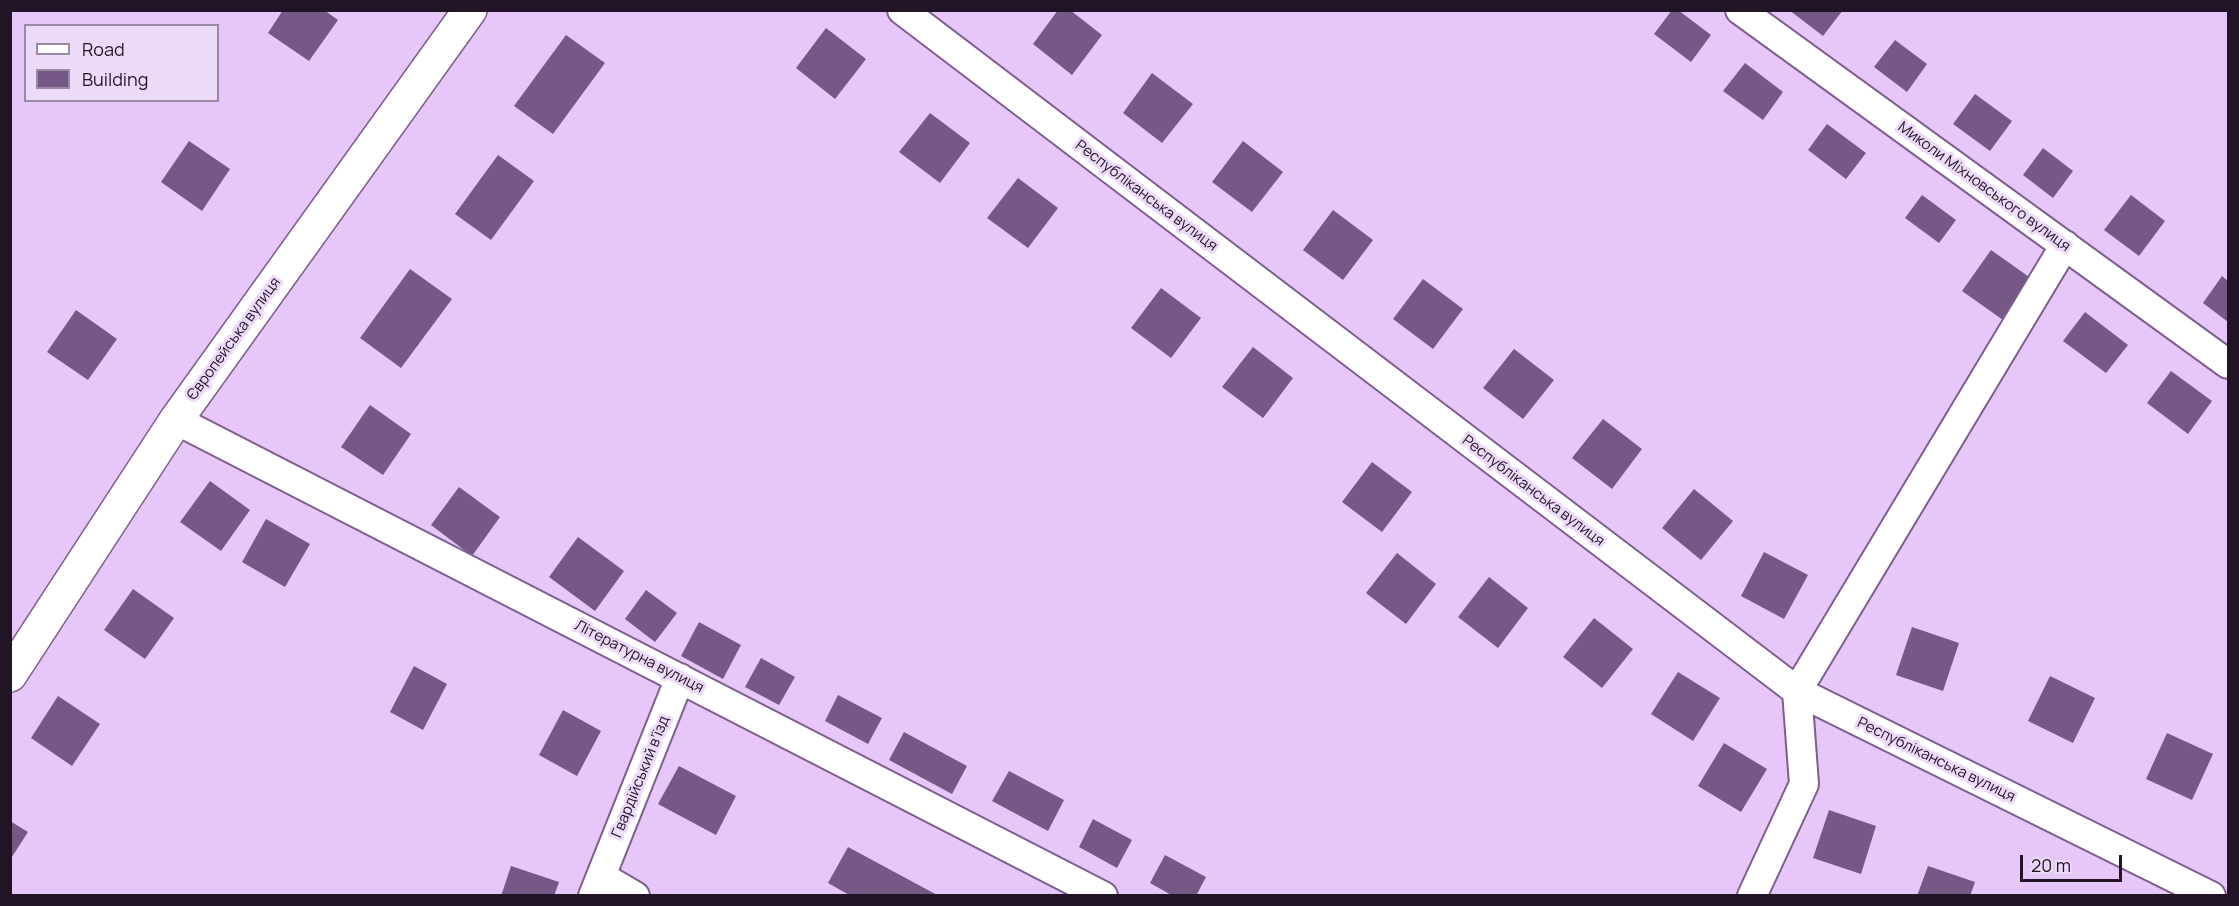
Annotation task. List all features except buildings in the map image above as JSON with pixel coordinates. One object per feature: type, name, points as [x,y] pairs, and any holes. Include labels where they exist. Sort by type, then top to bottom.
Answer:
[{"type":"street","name":"Європейська вулиця","points":[[10,675],[176,420],[470,10]]},
{"type":"street","name":"Республіканська вулиця","points":[[902,10],[1797,691],[2211,896]]},
{"type":"street","name":"Миколи Міхновського вулиця","points":[[1740,10],[2229,364]]},
{"type":"street","points":[[1752,896],[1804,783],[1797,691],[2064,245]]},
{"type":"street","name":"Літературна вулиця","points":[[176,420],[1103,896]]},
{"type":"street","name":"Гвардійський в’їзд","points":[[635,896],[597,886],[680,678]]}]
